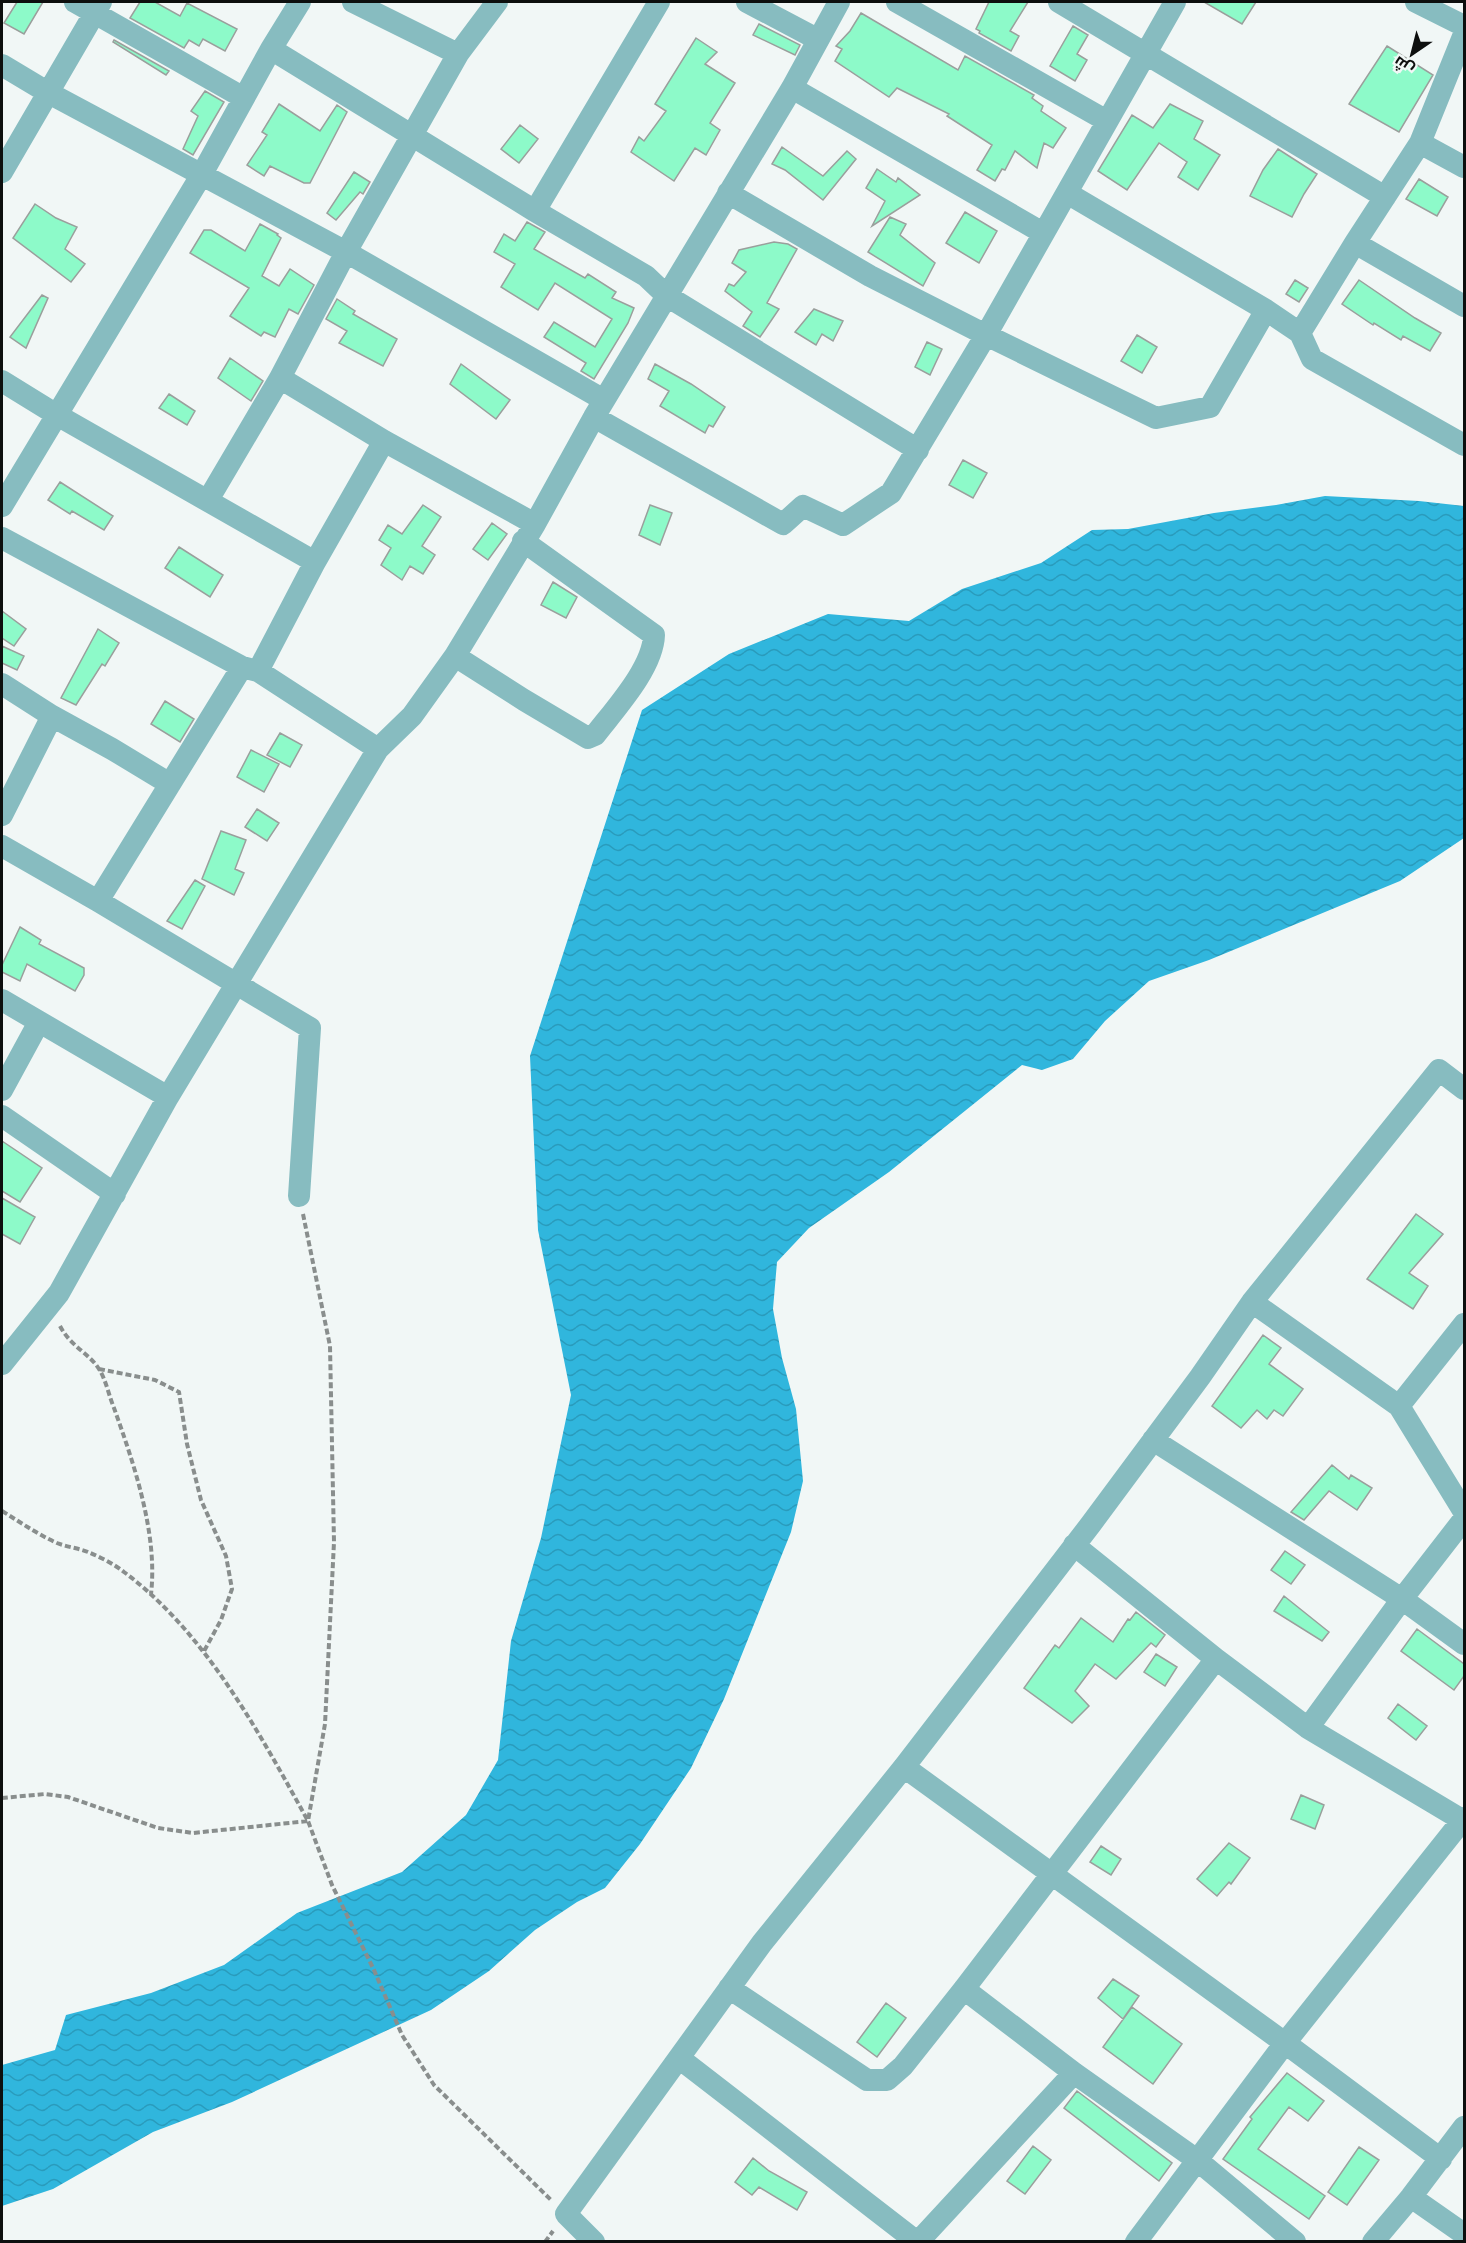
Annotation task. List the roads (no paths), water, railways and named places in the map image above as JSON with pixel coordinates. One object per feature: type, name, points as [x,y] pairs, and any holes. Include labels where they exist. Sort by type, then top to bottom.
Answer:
[{"type":"street","points":[[75,2],[98,7],[244,98]]},
{"type":"street","points":[[2,506],[201,174],[300,2]]},
{"type":"street","points":[[353,2],[458,54]]},
{"type":"street","points":[[208,500],[280,378],[346,252],[458,54],[497,2]]},
{"type":"street","points":[[535,210],[659,2]]},
{"type":"street","points":[[747,2],[817,39]]},
{"type":"street","points":[[2,1364],[59,1293],[168,1097],[378,749],[412,716],[455,656],[599,409],[792,88],[839,2]]},
{"type":"street","points":[[897,2],[1107,121]]},
{"type":"street","points":[[1059,2],[1385,197]]},
{"type":"street","points":[[2,65],[47,93],[346,252],[783,524],[803,506],[843,525],[891,494],[986,335],[1175,2]]},
{"type":"street","points":[[1416,2],[1464,26]]},
{"type":"street","points":[[2,172],[98,7]]},
{"type":"street","points":[[1300,333],[1420,142],[1464,34]]},
{"type":"street","points":[[271,49],[646,276],[667,296],[918,450]]},
{"type":"street","points":[[792,88],[1043,232]]},
{"type":"street","points":[[1420,142],[1464,167]]},
{"type":"street","points":[[728,193],[870,276],[1156,418],[1210,406],[1266,310]]},
{"type":"street","points":[[1067,193],[1266,310],[1300,333],[1312,359],[1464,445]]},
{"type":"street","points":[[1355,243],[1464,306]]},
{"type":"street","points":[[280,378],[529,532],[654,635],[654,644],[637,681],[595,735],[588,738],[455,656]]},
{"type":"street","points":[[2,381],[57,415],[315,562]]},
{"type":"street","points":[[98,901],[170,784],[250,669],[315,562],[384,441]]},
{"type":"street","points":[[2,537],[250,669],[378,749]]},
{"type":"street","points":[[2,684],[52,716],[170,784]]},
{"type":"street","points":[[2,815],[52,716]]},
{"type":"street","points":[[2,846],[310,1028],[299,1196]]},
{"type":"street","points":[[2,1000],[168,1097]]},
{"type":"street","points":[[2,1090],[39,1022]]},
{"type":"street","points":[[594,2241],[566,2214],[762,1943],[904,1767],[1074,1545],[1252,1302],[1439,1070],[1464,1089]]},
{"type":"street","points":[[2,1116],[115,1194]]},
{"type":"street","points":[[1252,1302],[1399,1406],[1464,1512]]},
{"type":"street","points":[[1399,1406],[1464,1324]]},
{"type":"street","points":[[1153,1440],[1402,1599],[1464,1644]]},
{"type":"street","points":[[1308,1728],[1402,1599],[1464,1519]]},
{"type":"street","points":[[1074,1545],[1216,1659],[1308,1728],[1464,1820],[1285,2043],[1136,2241]]},
{"type":"street","points":[[729,1988],[867,2079],[887,2080],[903,2066],[964,1989],[1216,1659]]},
{"type":"street","points":[[904,1767],[1441,2159]]},
{"type":"street","points":[[964,1989],[1074,2073],[1197,2160],[1295,2241]]},
{"type":"street","points":[[680,2058],[918,2241],[1074,2073]]},
{"type":"street","points":[[1373,2241],[1411,2197],[1464,2127]]},
{"type":"street","points":[[1411,2197],[1464,2234]]},
{"type":"water","points":[[1325,496],[1464,506],[1464,838],[1400,881],[1209,960],[1149,981],[1105,1021],[1073,1059],[1042,1070],[1022,1065],[889,1172],[809,1228],[777,1262],[773,1309],[782,1358],[796,1409],[803,1481],[791,1532],[724,1699],[691,1768],[640,1844],[605,1888],[577,1902],[535,1930],[489,1971],[431,2010],[232,2102],[153,2132],[53,2189],[2,2206],[2,2065],[55,2050],[66,2015],[151,1993],[224,1965],[297,1913],[402,1872],[466,1815],[498,1760],[511,1641],[541,1538],[571,1395],[538,1230],[530,1056],[642,710],[729,654],[828,614],[909,621],[962,589],[1041,563],[1092,530],[1128,529]]}]
